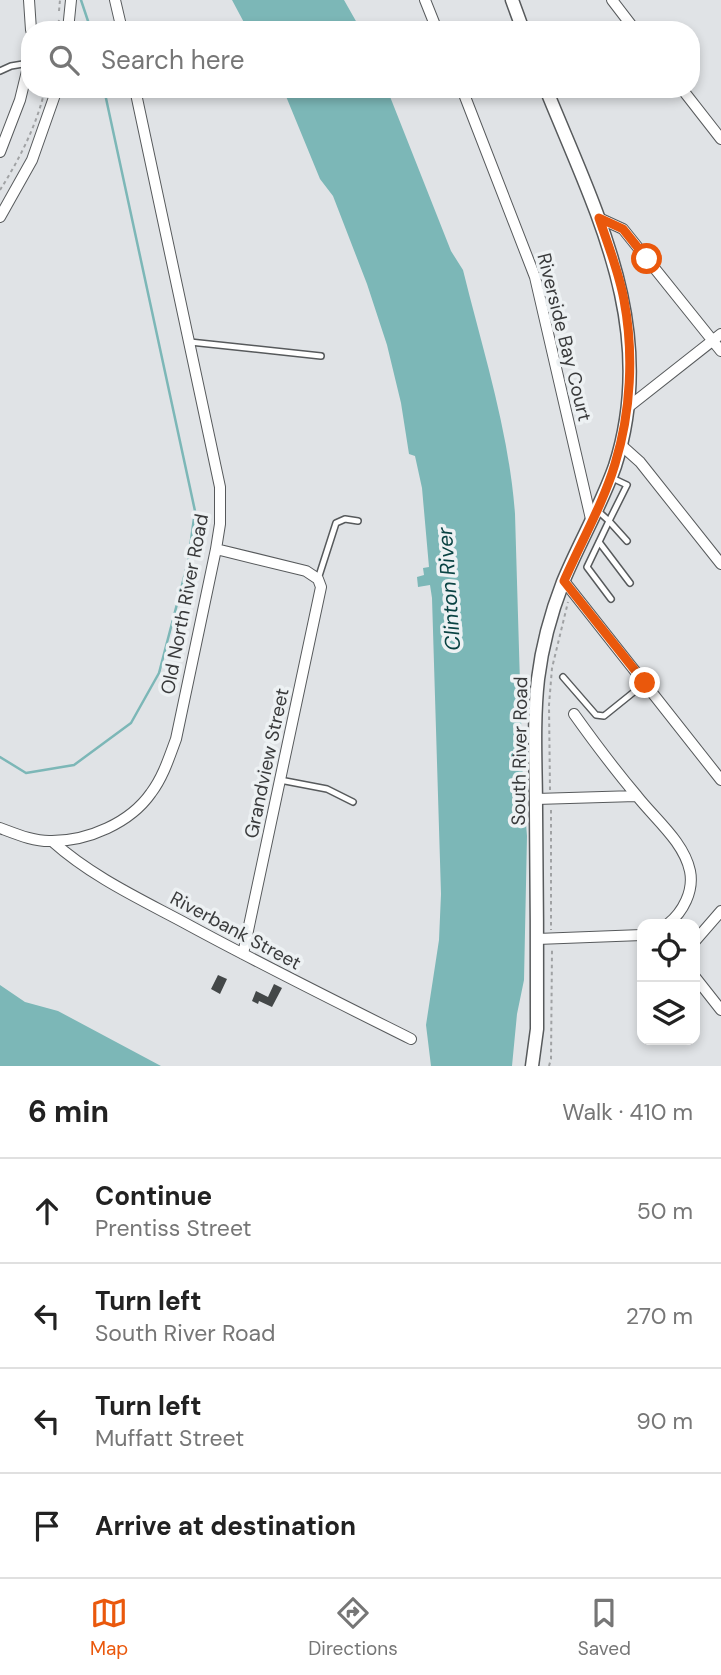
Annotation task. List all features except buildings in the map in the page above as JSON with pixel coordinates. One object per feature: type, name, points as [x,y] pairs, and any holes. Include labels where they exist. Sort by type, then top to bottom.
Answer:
[{"type":"street","points":[[29,0],[30,21]]},
{"type":"street","points":[[69,21],[71,0]]},
{"type":"street","points":[[115,0],[120,21]]},
{"type":"street","points":[[425,0],[433,21]]},
{"type":"street","points":[[512,0],[520,21]]},
{"type":"street","points":[[612,0],[628,21]]},
{"type":"street","points":[[0,152],[21,96]]},
{"type":"street","points":[[0,217],[19,187],[37,149],[54,98]]},
{"type":"street","name":"Old North River Road","points":[[0,828],[52,841],[82,836],[111,826],[144,801],[159,781],[180,724],[216,549],[220,487],[137,98]]},
{"type":"street","name":"Riverside Bay Court","points":[[465,98],[535,277],[594,514]]},
{"type":"street","name":"South River Road","points":[[532,1066],[537,1029],[538,680],[548,629],[621,444],[629,347],[624,299],[617,269],[550,98]]},
{"type":"street","points":[[689,98],[721,139]]},
{"type":"street","points":[[599,218],[623,229],[717,337],[721,351]]},
{"type":"street","points":[[626,408],[717,337]]},
{"type":"street","points":[[621,444],[640,462],[721,564]]},
{"type":"street","points":[[216,549],[306,571],[318,579]]},
{"type":"street","name":"Grandview Street","points":[[243,954],[321,591],[318,579]]},
{"type":"street","points":[[567,586],[721,780]]},
{"type":"street","points":[[574,714],[636,796],[679,846],[690,871],[690,892],[681,911],[673,919]]},
{"type":"street","points":[[536,799],[636,796]]},
{"type":"street","name":"Riverbank Street","points":[[52,841],[75,862],[106,881],[411,1039]]},
{"type":"street","points":[[700,935],[721,911]]},
{"type":"street","points":[[537,939],[637,935]]},
{"type":"street","points":[[699,982],[721,1010]]},
{"type":"street","points":[[532,1066],[538,1066]]},
{"type":"lane","points":[[0,71],[21,63]]},
{"type":"lane","points":[[190,342],[321,356]]},
{"type":"lane","points":[[610,477],[627,485],[587,567],[611,599]]},
{"type":"lane","points":[[594,514],[609,521],[627,541]]},
{"type":"lane","points":[[318,579],[336,523],[345,519],[358,521]]},
{"type":"lane","points":[[599,542],[629,583]]},
{"type":"lane","points":[[563,677],[596,715],[604,716],[645,683]]},
{"type":"lane","points":[[280,780],[327,789],[353,802]]},
{"type":"path","points":[[58,21],[60,0]]},
{"type":"path","points":[[0,190],[29,136],[42,98]]},
{"type":"path","points":[[549,1066],[552,938],[549,705],[552,668],[567,586]]},
{"type":"water","points":[[232,0],[344,0],[356,21],[243,21]]},
{"type":"water","name":"Clinton River","points":[[287,98],[391,98],[451,251],[463,270],[494,391],[507,452],[515,514],[527,836],[524,980],[517,1014],[512,1066],[431,1066],[426,1025],[439,940],[441,894],[432,598],[430,585],[418,587],[417,577],[424,575],[423,568],[429,567],[422,488],[415,456],[409,454],[401,403],[387,345],[367,284],[333,196],[320,179]]},
{"type":"water","points":[[0,985],[25,1002],[58,1011],[161,1066],[0,1066]]},
{"type":"waterway","points":[[81,0],[88,21]]},
{"type":"waterway","points":[[0,757],[26,773],[74,765],[131,723],[159,673],[188,562],[195,511],[106,98]]},
{"type":"route","points":[[645,683],[564,581],[614,466],[621,444],[628,391],[629,347],[624,299],[617,269],[599,218],[623,229],[647,259]]}]
